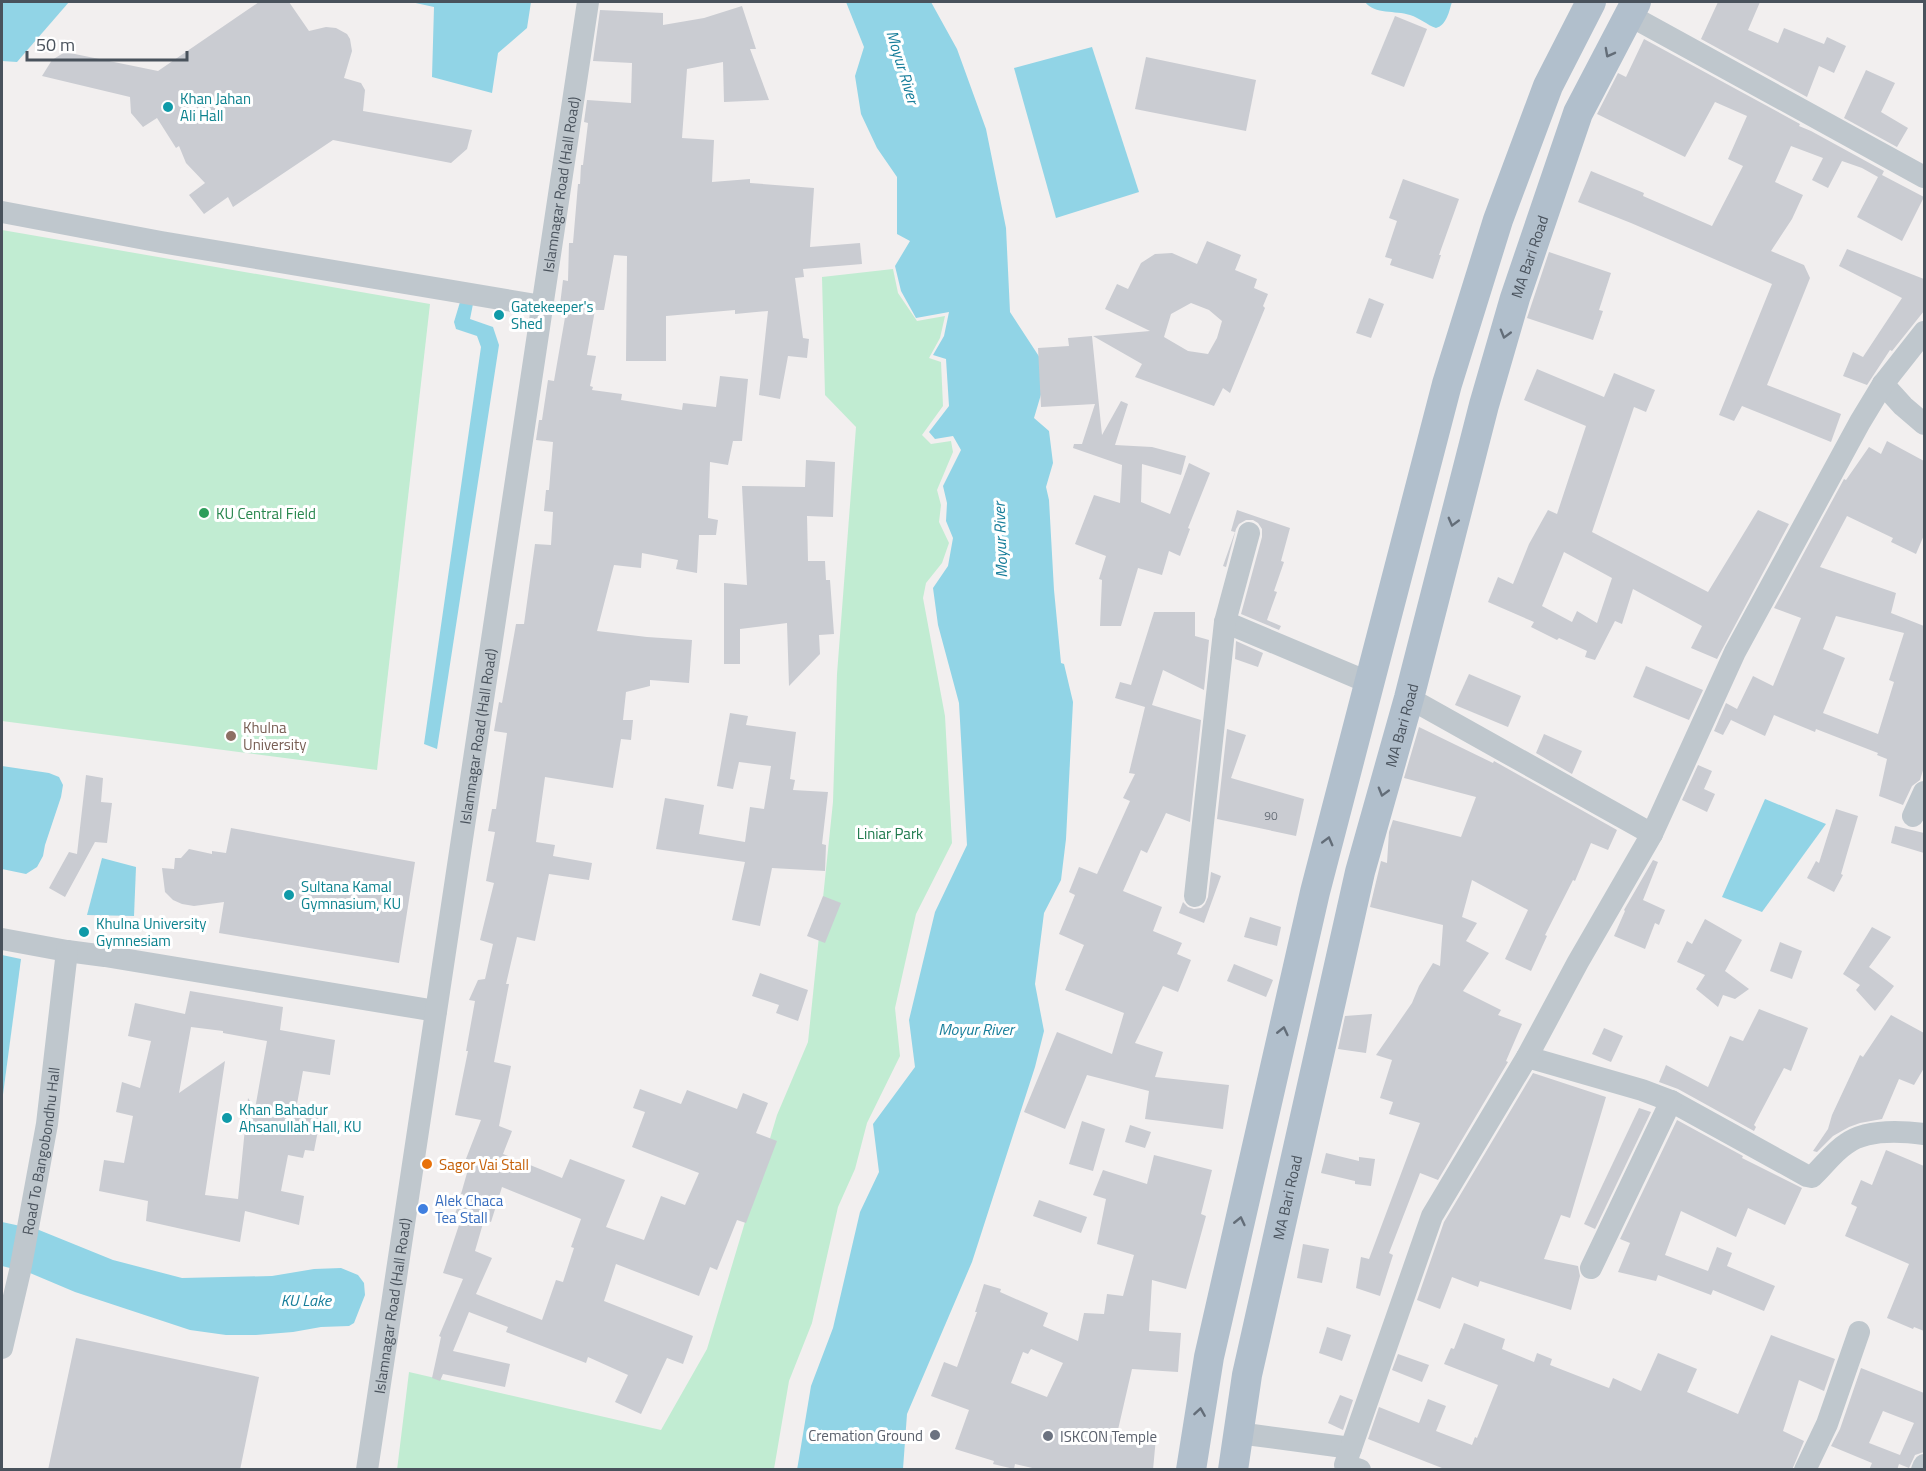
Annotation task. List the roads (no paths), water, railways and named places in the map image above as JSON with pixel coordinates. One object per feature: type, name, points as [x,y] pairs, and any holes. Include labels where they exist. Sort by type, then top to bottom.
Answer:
[{"type":"main road","points":[[1191,1470],[1214,1334],[1315,892],[1447,384],[1498,220],[1548,86],[1591,2]]},
{"type":"main road","name":"MA Bari Road","points":[[1233,1470],[1247,1375],[1360,872],[1409,698],[1467,471],[1515,298],[1578,113],[1632,8]]},
{"type":"street","name":"Islamnagar Road (Hall Road)","points":[[367,1470],[588,2]]},
{"type":"street","points":[[1632,8],[1924,177]]},
{"type":"street","points":[[2,212],[160,242],[542,306]]},
{"type":"street","points":[[1360,1470],[1345,1465],[1432,1216],[1527,1057],[1578,962],[1652,834],[1735,652],[1860,422],[1883,384],[1924,332]]},
{"type":"street","points":[[1883,384],[1924,424]]},
{"type":"street","points":[[1195,896],[1225,622],[1249,533]]},
{"type":"street","points":[[1225,622],[1370,683]]},
{"type":"street","points":[[1409,698],[1652,834]]},
{"type":"street","points":[[1913,816],[1924,792]]},
{"type":"street","points":[[2,939],[436,1011]]},
{"type":"street","name":"Road To Bangobondhu Hall","points":[[2,1348],[20,1271],[46,1124],[67,951]]},
{"type":"street","points":[[1527,1057],[1642,1090],[1671,1101],[1797,1171],[1812,1177],[1846,1143],[1867,1135],[1891,1132],[1924,1134]]},
{"type":"street","points":[[1591,1268],[1671,1101]]},
{"type":"street","points":[[1805,1470],[1827,1424],[1859,1332]]},
{"type":"street","points":[[1238,1433],[1351,1448]]},
{"type":"street","points":[[1923,1470],[1924,1465]]},
{"type":"water","points":[[4,2],[69,2],[17,62],[2,61],[2,4]]},
{"type":"water","points":[[411,2],[531,2],[527,28],[498,53],[492,93],[432,77],[434,7]]},
{"type":"water","name":"Moyur River","points":[[846,2],[931,2],[957,49],[986,129],[1006,228],[1010,312],[1042,361],[1042,391],[1034,418],[1049,431],[1053,463],[1046,487],[1049,500],[1054,590],[1061,663],[1064,664],[1073,702],[1066,839],[1061,880],[1044,913],[1035,984],[1044,1031],[1035,1067],[972,1262],[907,1414],[903,1469],[797,1470],[811,1386],[833,1328],[860,1212],[879,1172],[873,1124],[915,1067],[909,1020],[935,912],[967,845],[959,703],[938,625],[933,588],[948,566],[953,538],[946,521],[947,503],[943,486],[961,450],[953,436],[935,439],[929,432],[949,406],[946,359],[933,355],[944,336],[949,312],[916,318],[901,291],[895,266],[910,241],[897,234],[897,177],[877,148],[861,114],[855,76],[864,47]]},
{"type":"water","points":[[1365,2],[1452,2],[1445,21],[1436,28],[1414,16],[1380,11]]},
{"type":"water","points":[[1092,47],[1139,192],[1056,218],[1014,68]]},
{"type":"water","points":[[460,302],[473,304],[470,319],[493,327],[499,345],[437,749],[424,744],[481,347],[477,336],[456,329],[454,322]]},
{"type":"water","points":[[2,766],[49,773],[59,777],[63,785],[43,856],[37,867],[26,874],[2,869]]},
{"type":"water","points":[[1765,799],[1826,824],[1762,912],[1722,897]]},
{"type":"water","points":[[102,858],[136,867],[134,916],[87,915]]},
{"type":"water","points":[[2,955],[21,959],[2,1102]]},
{"type":"water","name":"KU Lake","points":[[2,1222],[39,1230],[113,1260],[182,1278],[272,1276],[314,1269],[341,1268],[358,1275],[364,1283],[365,1295],[354,1323],[349,1326],[256,1335],[226,1335],[190,1330],[75,1292],[30,1273],[2,1266]]},
{"type":"place","name":"Khan Jahan Ali Hall","points":[[168,107]]},
{"type":"place","name":"Gatekeeper's Shed","points":[[499,315]]},
{"type":"place","name":"KU Central Field","points":[[204,513]]},
{"type":"place","name":"Khulna University","points":[[231,736]]},
{"type":"place","name":"Sultana Kamal Gymnasium, KU","points":[[289,895]]},
{"type":"place","name":"Khulna University Gymnesiam","points":[[84,932]]},
{"type":"place","name":"Khan Bahadur Ahsanullah Hall, KU","points":[[227,1118]]},
{"type":"place","name":"Sagor Vai Stall","points":[[427,1164]]},
{"type":"place","name":"Alek Chaca Tea Stall","points":[[423,1209]]},
{"type":"place","name":"Cremation Ground","points":[[935,1435]]},
{"type":"place","name":"ISKCON Temple","points":[[1048,1436]]},
{"type":"park label","name":"Liniar Park","points":[[890,833]]}]
